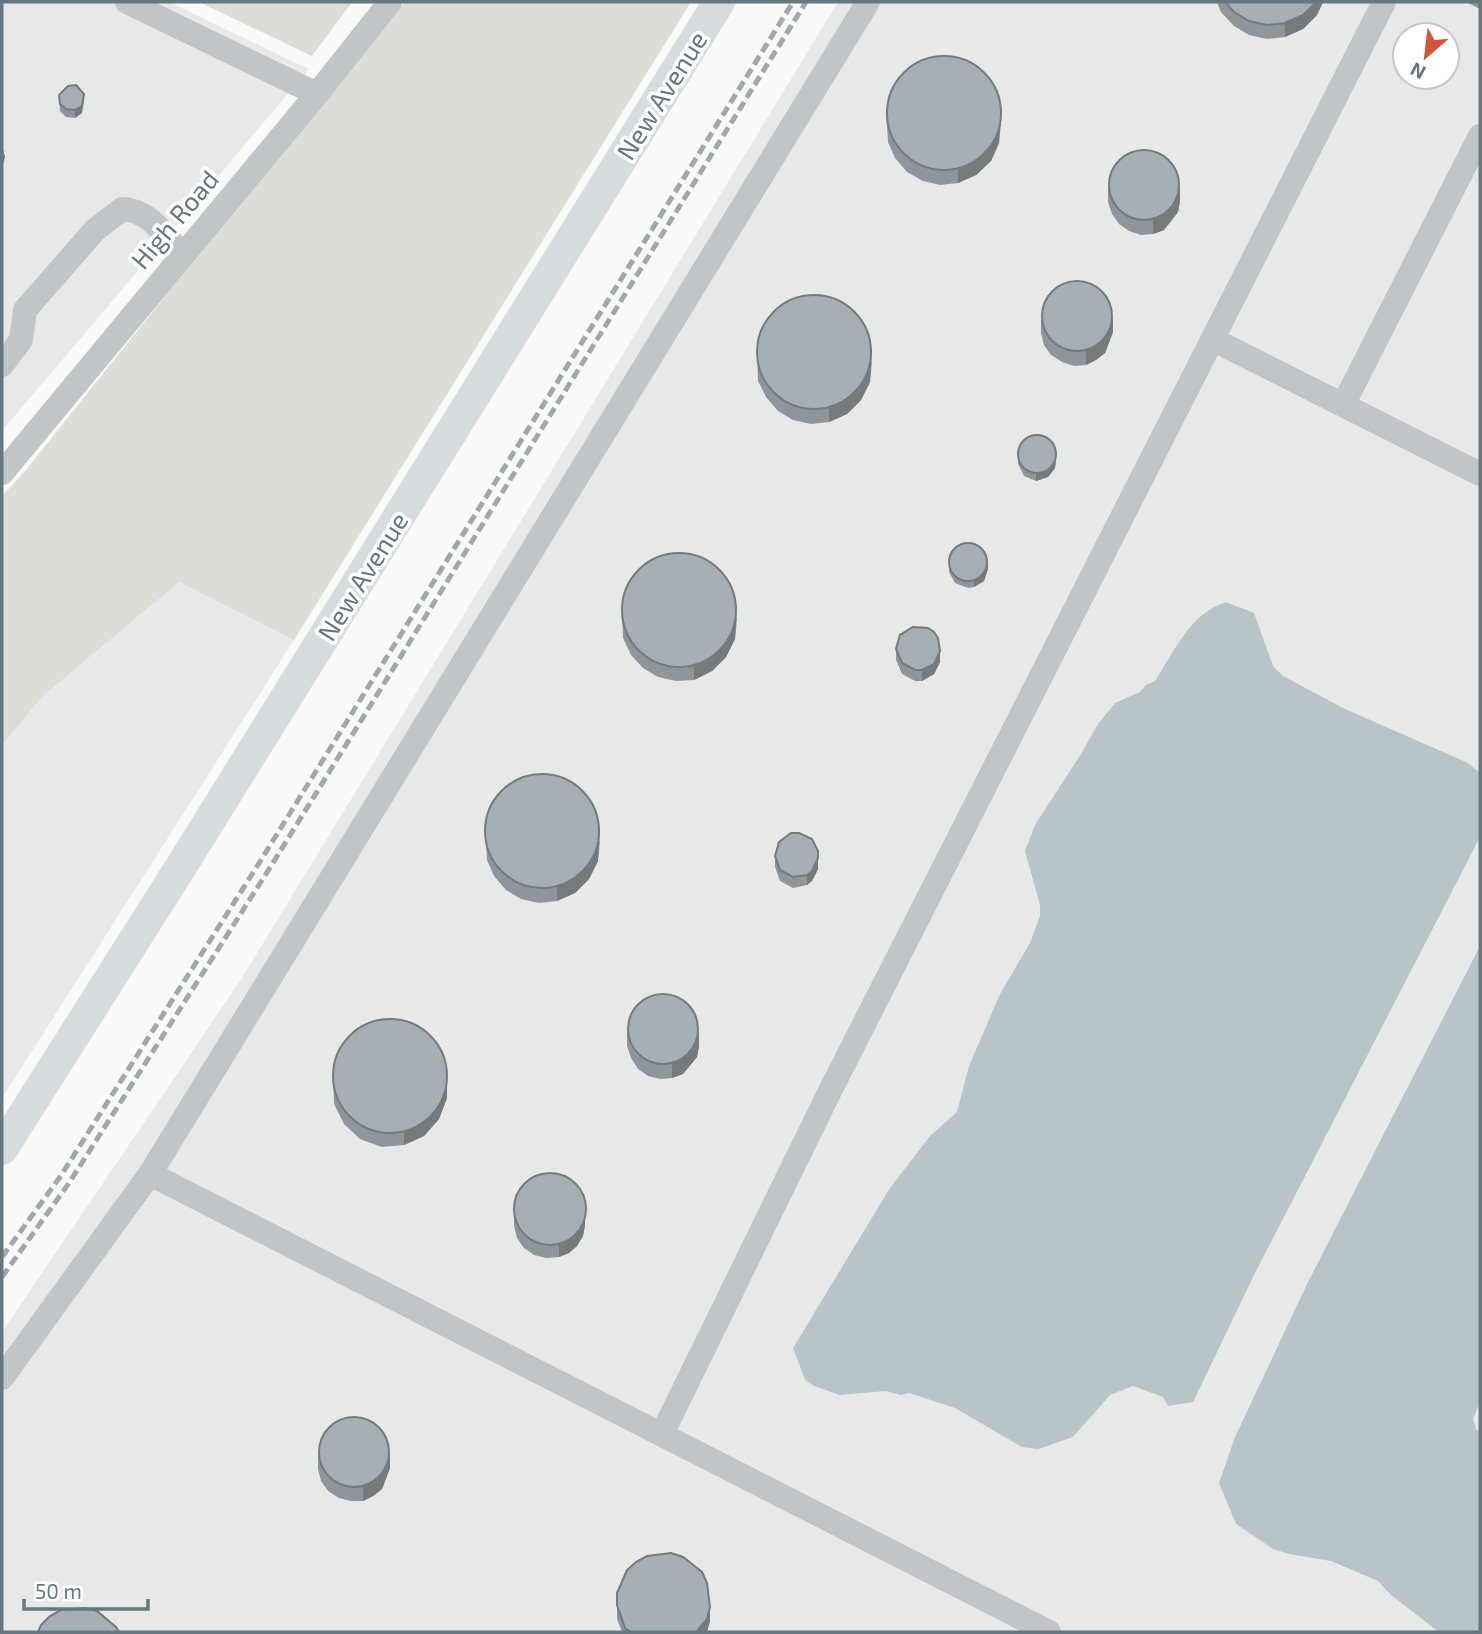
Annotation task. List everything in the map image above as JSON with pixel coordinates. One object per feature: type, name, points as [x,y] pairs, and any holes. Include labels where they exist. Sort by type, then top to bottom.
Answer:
[{"type":"main road","name":"New Avenue","points":[[2,1149],[175,877],[719,2]]},
{"type":"street","points":[[127,2],[317,94]]},
{"type":"street","name":"High Road","points":[[2,473],[317,94],[390,2]]},
{"type":"street","points":[[2,1378],[150,1174],[868,2]]},
{"type":"street","points":[[662,1434],[830,1091],[1384,2]]},
{"type":"street","points":[[1344,403],[1480,136]]},
{"type":"street","points":[[2,365],[21,340],[24,310],[95,230],[122,209],[135,209],[148,217],[183,255]]},
{"type":"street","points":[[1214,340],[1344,403],[1480,474]]},
{"type":"street","points":[[150,1174],[1049,1632]]},
{"type":"shaded area","points":[[2,2],[169,2],[309,69],[2,431]]},
{"type":"shaded area","points":[[199,2],[352,2],[312,56]]},
{"type":"shaded area","points":[[405,2],[691,2],[294,640],[179,582],[43,696],[2,745],[2,496],[26,470],[327,93]]},
{"type":"shaded area","points":[[838,2],[1480,2],[1480,1632],[2,1632],[2,1332],[240,981]]},
{"type":"shaded area","points":[[180,581],[294,640],[2,1098],[2,745],[43,696]]},
{"type":"shaded area","points":[[1226,602],[1254,613],[1273,666],[1283,676],[1345,709],[1466,762],[1480,773],[1480,837],[1255,1273],[1193,1402],[1168,1406],[1163,1397],[1133,1386],[1110,1395],[1073,1437],[1038,1449],[1022,1447],[955,1408],[909,1393],[901,1395],[886,1391],[840,1395],[814,1386],[805,1380],[793,1348],[890,1188],[930,1136],[957,1112],[969,1066],[1000,994],[1030,943],[1040,916],[1040,905],[1025,851],[1035,825],[1098,724],[1115,703],[1140,692],[1155,681],[1193,624],[1213,607]]},
{"type":"shaded area","points":[[1480,946],[1480,1402],[1473,1419],[1480,1433],[1480,1626],[1478,1632],[1439,1632],[1391,1595],[1378,1581],[1331,1561],[1273,1549],[1236,1524],[1219,1483],[1235,1437],[1307,1284]]},
{"type":"building","points":[[1225,2],[1316,2],[1303,15],[1285,23],[1267,25],[1249,21],[1234,12]]},
{"type":"building","points":[[944,56],[966,60],[984,73],[997,91],[1001,113],[997,135],[984,153],[966,166],[944,170],[922,166],[904,153],[891,135],[887,113],[891,91],[904,73],[922,60]]},
{"type":"building","points":[[76,85],[84,94],[82,106],[75,110],[66,109],[60,104],[59,95],[68,86]]},
{"type":"building","points":[[1151,150],[1164,156],[1173,165],[1177,171],[1177,199],[1169,210],[1158,218],[1137,220],[1119,210],[1111,199],[1109,178],[1119,160],[1130,152]]},
{"type":"building","points":[[1084,281],[1097,287],[1106,296],[1110,302],[1110,330],[1102,341],[1091,349],[1070,351],[1052,341],[1044,330],[1042,309],[1052,291],[1063,283]]},
{"type":"building","points":[[814,295],[836,299],[854,312],[867,330],[871,352],[867,374],[854,392],[836,405],[814,409],[792,405],[774,392],[761,374],[757,352],[761,330],[774,312],[792,299]]},
{"type":"building","points":[[1037,435],[1050,441],[1056,454],[1050,467],[1037,473],[1024,467],[1018,454],[1024,441]]},
{"type":"building","points":[[968,543],[981,549],[987,562],[981,575],[968,581],[955,575],[949,562],[955,549]]},
{"type":"building","points":[[679,553],[701,557],[719,570],[732,588],[736,610],[732,632],[719,650],[701,663],[679,667],[657,663],[639,650],[626,632],[622,610],[626,588],[639,570],[657,557]]},
{"type":"building","points":[[913,627],[928,628],[938,638],[940,651],[934,664],[922,670],[915,670],[902,663],[896,649],[900,635]]},
{"type":"building","points":[[542,774],[564,778],[582,791],[595,809],[599,831],[595,853],[582,871],[564,884],[542,888],[520,884],[502,871],[489,853],[485,831],[489,809],[502,791],[520,778]]},
{"type":"building","points":[[791,833],[799,833],[812,839],[818,851],[818,858],[807,875],[793,877],[780,870],[775,856],[779,842]]},
{"type":"building","points":[[670,994],[683,1000],[692,1009],[696,1015],[696,1043],[688,1054],[677,1062],[656,1064],[638,1054],[630,1043],[628,1022],[638,1004],[649,996]]},
{"type":"building","points":[[390,1019],[412,1023],[430,1036],[443,1054],[447,1076],[443,1098],[430,1116],[412,1129],[390,1133],[368,1129],[350,1116],[337,1098],[333,1076],[337,1054],[350,1036],[368,1023]]},
{"type":"building","points":[[550,1173],[570,1179],[580,1189],[586,1209],[580,1229],[570,1239],[550,1245],[530,1239],[520,1229],[514,1209],[520,1189],[530,1179]]},
{"type":"building","points":[[361,1417],[374,1423],[383,1432],[387,1438],[387,1466],[379,1477],[368,1485],[347,1487],[329,1477],[321,1466],[319,1445],[329,1427],[340,1419]]},
{"type":"building","points":[[671,1553],[683,1557],[702,1572],[707,1583],[710,1607],[707,1619],[696,1632],[631,1632],[625,1628],[617,1605],[617,1593],[627,1570],[647,1556]]},
{"type":"building","points":[[85,1608],[97,1611],[119,1632],[38,1632],[50,1616],[61,1610]]},
{"type":"railway","points":[[2,1257],[60,1177],[256,868],[793,2]]},
{"type":"railway","points":[[2,1277],[69,1183],[266,874],[806,2]]}]
